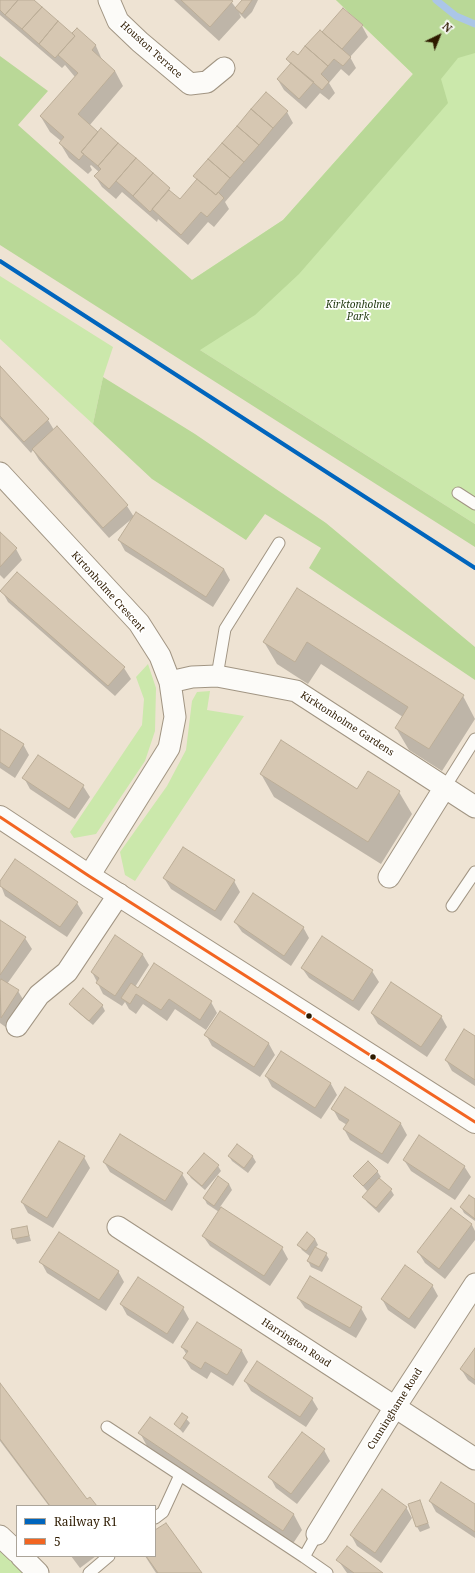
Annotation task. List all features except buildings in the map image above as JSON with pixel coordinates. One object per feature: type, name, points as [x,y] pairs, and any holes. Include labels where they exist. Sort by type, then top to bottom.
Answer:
[{"type":"street","name":"Houston Terrace","points":[[109,0],[118,21],[140,42],[190,84],[207,82],[224,68]]},
{"type":"street","name":"Kirtonholme Crescent","points":[[0,473],[139,623],[160,656],[170,682],[175,717],[169,748],[89,876]]},
{"type":"street","name":"Kirktonholme Gardens","points":[[170,682],[192,677],[217,676],[296,691],[475,807]]},
{"type":"street","points":[[389,877],[445,787]]},
{"type":"street","points":[[0,817],[89,876],[475,1122]]},
{"type":"street","points":[[17,1026],[39,995],[67,972],[119,894]]},
{"type":"street","name":"Harrington Road","points":[[118,1227],[475,1459]]},
{"type":"street","name":"Cunninghame Road","points":[[317,1534],[395,1407],[475,1284]]},
{"type":"street","points":[[0,1536],[16,1551]]},
{"type":"street","points":[[22,1557],[38,1573]]},
{"type":"lane","points":[[458,493],[475,504]]},
{"type":"lane","points":[[217,676],[226,629],[279,543]]},
{"type":"lane","points":[[445,787],[475,739]]},
{"type":"lane","points":[[452,906],[475,872]]},
{"type":"lane","points":[[107,1427],[327,1573]]},
{"type":"lane","points":[[156,1517],[162,1512],[180,1475]]},
{"type":"lane","points":[[304,1557],[317,1534]]},
{"type":"lane","points":[[89,1573],[108,1557]]},
{"type":"green space","name":"Kirktonholme Park","points":[[336,0],[475,0],[475,524],[200,350],[192,280],[283,220],[413,74]]},
{"type":"green space","points":[[336,0],[475,0],[475,53],[458,58],[441,79],[448,103],[299,274],[255,315],[200,350],[475,524],[475,547],[0,245],[0,56],[48,91],[18,125],[192,280],[283,220],[413,74]]},
{"type":"green space","points":[[0,276],[113,347],[103,377],[93,424],[0,339]]},
{"type":"green space","points":[[103,377],[195,434],[326,523],[475,647],[475,680],[309,568],[321,548],[265,514],[246,540],[152,479],[93,424]]},
{"type":"green space","points":[[148,664],[156,688],[155,731],[145,761],[96,834],[74,838],[70,832],[142,725],[144,699],[136,677]]},
{"type":"green space","points":[[210,691],[207,710],[244,716],[135,881],[125,875],[120,852],[167,786],[186,750],[192,701],[197,692]]},
{"type":"green space","points":[[0,1548],[26,1573],[0,1573]]},
{"type":"waterway","points":[[436,0],[456,16],[475,24]]},
{"type":"rail line","name":"R1","points":[[0,261],[475,568]]},
{"type":"transit line","name":"5","points":[[0,817],[89,876],[475,1122]]}]
